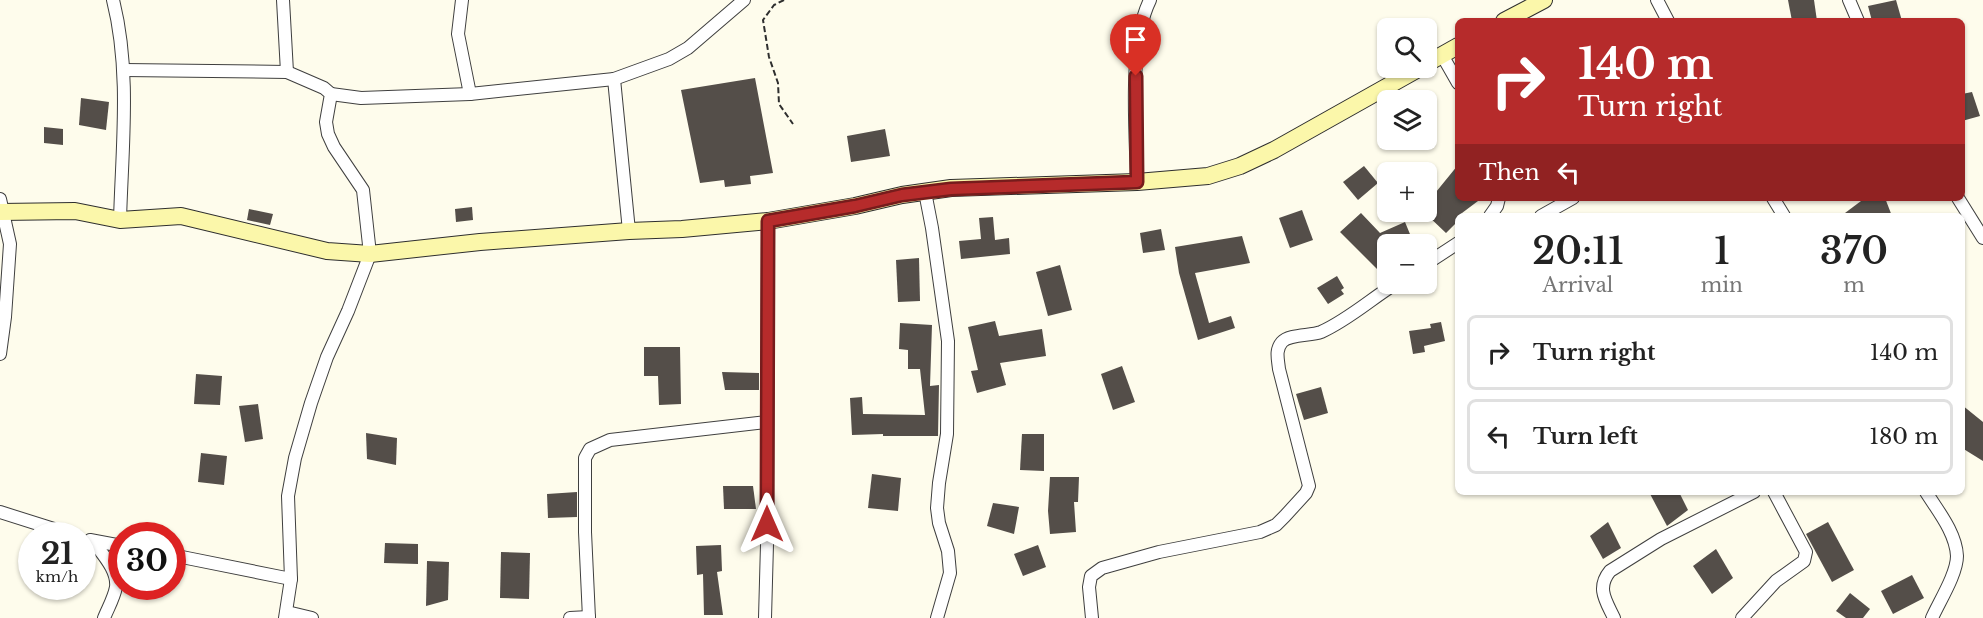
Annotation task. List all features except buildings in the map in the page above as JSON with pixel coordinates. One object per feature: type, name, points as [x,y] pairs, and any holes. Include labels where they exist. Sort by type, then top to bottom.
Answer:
[{"type":"street","points":[[113,0],[124,70],[120,220]]},
{"type":"street","points":[[283,0],[287,72]]},
{"type":"street","points":[[462,0],[458,34],[470,94]]},
{"type":"street","points":[[124,70],[287,72],[324,87],[331,94],[361,98],[470,94],[614,79],[669,59],[687,48],[744,0]]},
{"type":"street","points":[[1137,182],[1136,76],[1142,22],[1150,0]]},
{"type":"street","points":[[1510,18],[1544,0]]},
{"type":"street","points":[[1657,0],[1666,18]]},
{"type":"street","points":[[1849,0],[1856,18]]},
{"type":"street","points":[[1437,58],[1455,48]]},
{"type":"street","points":[[1442,55],[1455,78]]},
{"type":"street","points":[[0,354],[10,244],[1,208],[75,211],[120,220],[181,216],[327,250],[370,254],[480,242],[682,229],[768,221],[951,189],[1137,182],[1208,176],[1239,166],[1274,150],[1402,78]]},
{"type":"street","points":[[614,79],[629,231]]},
{"type":"street","points":[[312,618],[286,615],[291,579],[288,496],[295,458],[311,403],[327,357],[370,254],[363,190],[328,134],[326,122],[331,94]]},
{"type":"street","points":[[925,192],[948,341],[947,434],[937,508],[948,551],[950,573],[937,618]]},
{"type":"street","points":[[1546,213],[1568,201]]},
{"type":"street","points":[[1960,201],[1983,238]]},
{"type":"street","points":[[765,618],[768,221]]},
{"type":"street","points":[[1437,257],[1455,245]]},
{"type":"street","points":[[1092,618],[1090,576],[1102,568],[1159,552],[1260,532],[1276,525],[1306,493],[1309,486],[1279,369],[1277,351],[1286,339],[1312,336],[1330,328],[1380,294]]},
{"type":"street","points":[[570,618],[589,617],[585,532],[585,458],[590,449],[610,440],[766,422]]},
{"type":"street","points":[[1742,618],[1776,581],[1804,561],[1806,557],[1806,552],[1776,495]]},
{"type":"street","points":[[1928,495],[1950,532],[1957,556],[1955,568],[1937,616]]},
{"type":"street","points":[[1614,618],[1602,588],[1603,579],[1610,572],[1732,497]]},
{"type":"street","points":[[0,512],[31,522]]},
{"type":"street","points":[[96,549],[113,570],[116,579],[113,596],[104,618]]},
{"type":"street","points":[[186,558],[291,579]]},
{"type":"path","points":[[784,0],[774,5],[763,20],[769,57],[778,83],[779,104],[793,124]]},
{"type":"route","points":[[767,524],[768,221],[855,206],[902,195],[951,189],[1137,182],[1136,76]]}]
